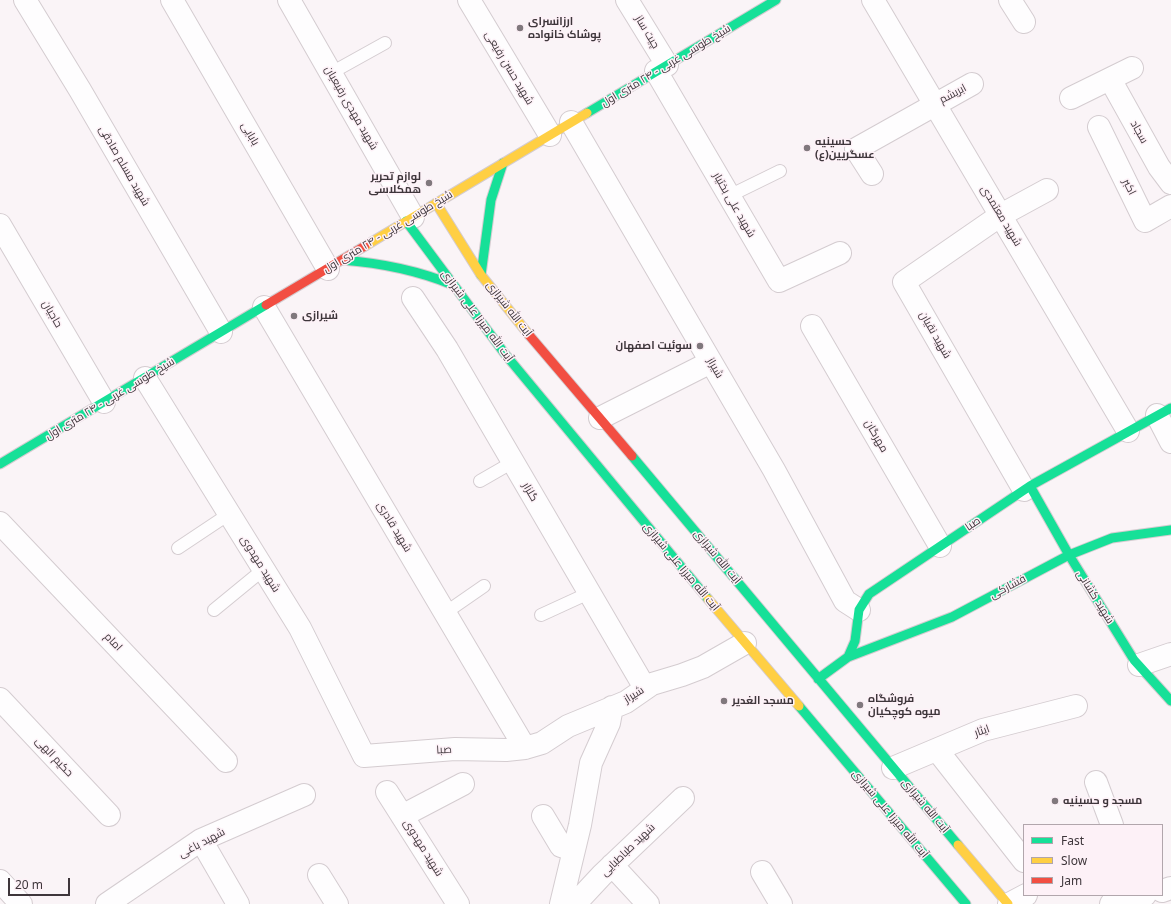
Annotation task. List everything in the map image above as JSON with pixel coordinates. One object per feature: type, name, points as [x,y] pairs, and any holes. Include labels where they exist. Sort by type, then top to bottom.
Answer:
[{"type":"street","name":"شهید مسلم صادقی","points":[[25,0],[80,90],[221,332]]},
{"type":"street","name":"بابایی","points":[[172,0],[335,264]]},
{"type":"street","name":"شهید مهدی رفیعیان","points":[[288,0],[331,73],[410,219]]},
{"type":"street","name":"شهید حسن رفیعی","points":[[469,0],[550,135]]},
{"type":"street","name":"چیت ساز","points":[[627,0],[662,68]]},
{"type":"street","name":"شیخ طوسی غربی - ۲۴ متری اول","points":[[0,464],[776,0]]},
{"type":"street","name":"شهید معتمدی","points":[[873,0],[1128,431]]},
{"type":"street","points":[[1010,0],[1024,22]]},
{"type":"street","name":"شهید علی بختیار","points":[[662,68],[729,196],[779,281],[840,253]]},
{"type":"street","points":[[1071,98],[1132,68]]},
{"type":"street","name":"سجاد","points":[[1110,79],[1159,167],[1171,183]]},
{"type":"street","name":"ابریشم","points":[[872,174],[856,149],[934,103],[972,84]]},
{"type":"street","name":"شیراز","points":[[572,122],[774,470],[845,601],[859,610]]},
{"type":"street","name":"اکبر","points":[[1099,127],[1145,221],[1171,206]]},
{"type":"street","points":[[481,275],[491,200],[503,163]]},
{"type":"street","points":[[1001,215],[1047,190]]},
{"type":"street","name":"آیت الله شیرازی","points":[[436,203],[504,310],[600,418],[818,679],[1009,904]]},
{"type":"street","name":"شهید نقیان","points":[[1001,215],[904,282],[1027,488]]},
{"type":"street","name":"آیت الله میرزا علی شیرازی","points":[[410,219],[454,286],[486,322],[505,354],[635,512],[966,904]]},
{"type":"street","name":"حاجیان","points":[[0,225],[104,402]]},
{"type":"street","points":[[335,264],[386,265],[430,275],[454,286]]},
{"type":"street","name":"گلزار","points":[[413,298],[447,349],[646,688]]},
{"type":"street","name":"شهید قادری","points":[[264,306],[525,748]]},
{"type":"street","name":"مهرگان","points":[[812,326],[940,546]]},
{"type":"street","points":[[600,418],[711,362]]},
{"type":"street","name":"شهید مهدوی","points":[[145,378],[300,628],[364,756]]},
{"type":"street","points":[[1164,411],[1171,442]]},
{"type":"street","name":"صبا","points":[[848,656],[855,641],[859,610],[869,594],[1027,488],[1164,411]]},
{"type":"street","name":"شهید کشانی","points":[[1027,488],[1139,665],[1171,701]]},
{"type":"street","name":"امام","points":[[0,523],[226,761]]},
{"type":"street","name":"فشارکی","points":[[848,656],[952,617],[1069,555],[1112,538],[1171,530]]},
{"type":"street","name":"شیراز","points":[[525,748],[542,743],[568,726],[626,702],[652,684],[702,667],[745,643]]},
{"type":"street","points":[[1139,665],[1171,654]]},
{"type":"street","points":[[818,679],[848,656]]},
{"type":"street","name":"حکیم الهی","points":[[0,699],[109,815]]},
{"type":"street","name":"ایثار","points":[[893,768],[983,730],[1076,706]]},
{"type":"street","points":[[561,904],[574,850],[591,763],[609,723],[612,707]]},
{"type":"street","name":"صبا","points":[[364,756],[455,749],[506,750],[525,748]]},
{"type":"street","points":[[937,750],[1023,860]]},
{"type":"street","points":[[1096,782],[1112,824]]},
{"type":"street","points":[[402,816],[463,784]]},
{"type":"street","name":"شهید مهدوی","points":[[387,792],[402,816],[427,869],[458,904]]},
{"type":"street","name":"شهید باغی","points":[[107,904],[201,840],[304,794]]},
{"type":"street","name":"شهید طباطبایی","points":[[575,904],[612,865],[683,798]]},
{"type":"street","points":[[543,816],[561,846],[574,850]]},
{"type":"street","points":[[201,840],[238,904]]},
{"type":"street","points":[[612,865],[648,904]]},
{"type":"street","points":[[762,872],[781,904]]},
{"type":"street","points":[[319,875],[337,904]]},
{"type":"street","points":[[0,881],[21,904]]},
{"type":"street","points":[[1009,904],[1024,896]]},
{"type":"street","points":[[1111,904],[1142,896]]},
{"type":"lane","points":[[331,73],[385,43]]},
{"type":"lane","points":[[729,196],[780,171]]},
{"type":"lane","points":[[480,481],[513,462]]},
{"type":"lane","points":[[178,548],[229,514]]},
{"type":"lane","points":[[214,610],[264,569]]},
{"type":"lane","points":[[445,613],[484,586]]},
{"type":"lane","points":[[541,615],[589,593]]},
{"type":"traffic: fast","points":[[587,113],[776,0]]},
{"type":"traffic: fast","points":[[481,275],[491,200],[503,163]]},
{"type":"traffic: fast","points":[[406,221],[505,354],[708,599]]},
{"type":"traffic: fast","points":[[342,260],[399,268],[426,275],[453,285]]},
{"type":"traffic: fast","points":[[0,464],[266,305]]},
{"type":"traffic: fast","points":[[818,679],[848,657],[855,641],[859,610],[869,594],[1030,486],[1171,408]]},
{"type":"traffic: fast","points":[[632,456],[958,845]]},
{"type":"traffic: fast","points":[[1030,486],[1069,555],[1134,660],[1171,701]]},
{"type":"traffic: fast","points":[[848,657],[952,617],[1069,555],[1112,538],[1171,530]]},
{"type":"traffic: fast","points":[[799,706],[966,904]]},
{"type":"traffic: slow","points":[[365,246],[587,113]]},
{"type":"traffic: slow","points":[[436,203],[481,275],[529,335]]},
{"type":"traffic: slow","points":[[708,599],[799,706]]},
{"type":"traffic: slow","points":[[958,845],[1008,904]]},
{"type":"traffic: jam","points":[[266,305],[365,246]]},
{"type":"traffic: jam","points":[[529,335],[632,456]]},
{"type":"place","name":"ارزانسرای پوشاک خانواده","points":[[520,28]]},
{"type":"place","name":"حسینیه عسگریین(ع)","points":[[807,148]]},
{"type":"place","name":"لوازم تحریر همکلاسی","points":[[429,183]]},
{"type":"place","name":"شیرازی","points":[[294,316]]},
{"type":"place","name":"سوئیت اصفهان","points":[[700,346]]},
{"type":"place","name":"مسجد الغدیر","points":[[724,701]]},
{"type":"place","name":"فروشگاه میوه کوچکیان","points":[[860,705]]},
{"type":"place","name":"مسجد و حسینیه","points":[[1055,801]]}]
